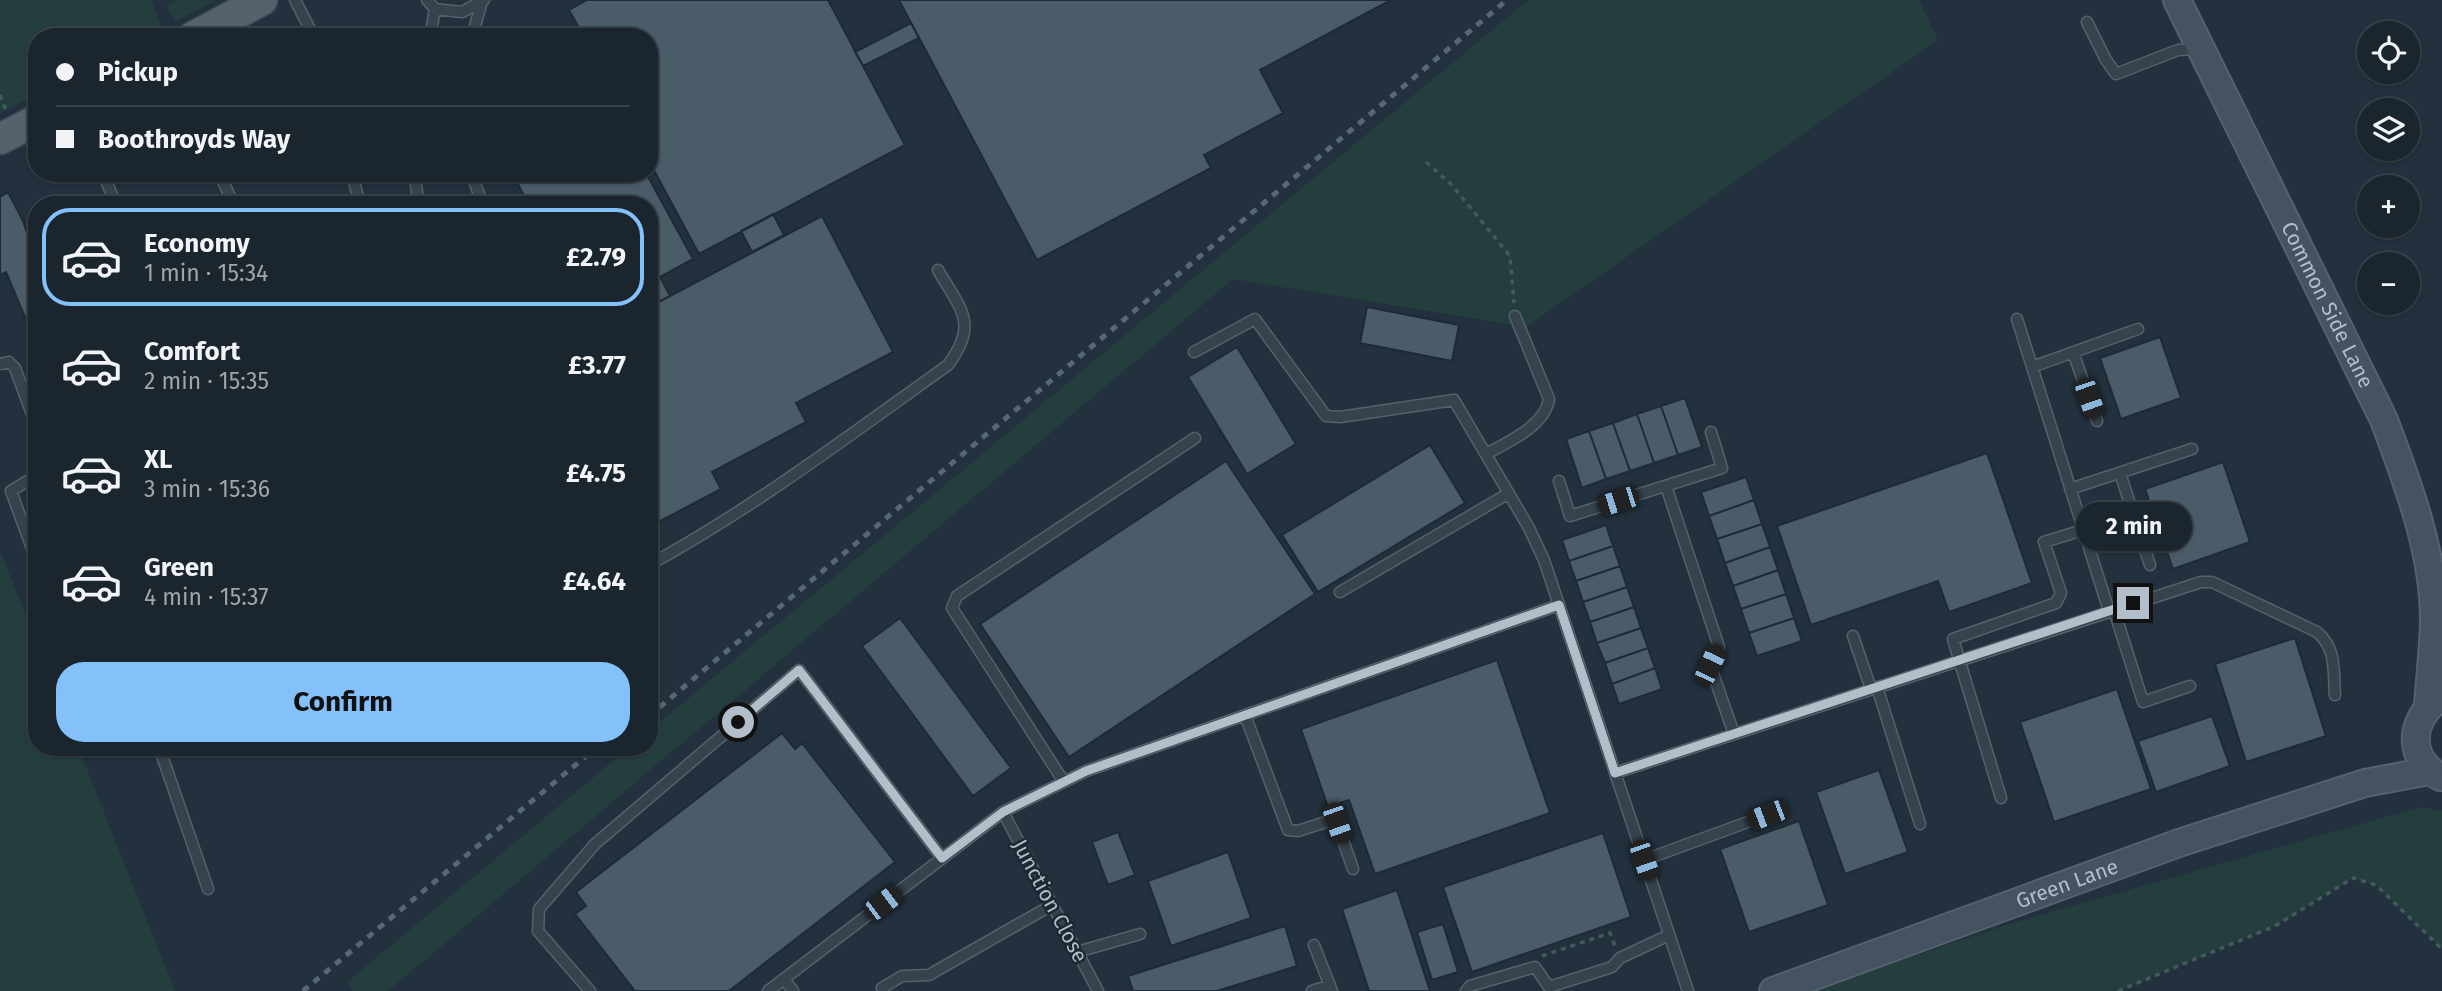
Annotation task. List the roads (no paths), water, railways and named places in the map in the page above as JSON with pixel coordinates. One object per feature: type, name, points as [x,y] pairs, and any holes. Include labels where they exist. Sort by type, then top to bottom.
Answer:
[{"type":"main road","points":[[210,28],[262,0]]},
{"type":"main road","name":"Common Side Lane","points":[[2177,0],[2384,420],[2430,547],[2438,631],[2435,701],[2415,727],[2415,742]]},
{"type":"main road","points":[[0,139],[28,125]]},
{"type":"main road","points":[[2415,742],[2420,759],[2435,774]]},
{"type":"main road","name":"Green Lane","points":[[2365,783],[2415,742]]},
{"type":"main road","name":"Green Lane","points":[[1773,991],[2179,844],[2365,783],[2435,774]]},
{"type":"lane","points":[[295,0],[309,28]]},
{"type":"lane","points":[[427,0],[435,9],[461,12],[483,1]]},
{"type":"lane","points":[[475,28],[483,1]]},
{"type":"lane","points":[[432,28],[435,9]]},
{"type":"lane","points":[[2087,22],[2116,74],[2178,50],[2202,50]]},
{"type":"lane","points":[[658,560],[706,534],[800,472],[948,365],[964,343],[964,316],[938,270]]},
{"type":"lane","points":[[1486,454],[1517,437],[1548,407],[1549,399],[1515,316]]},
{"type":"lane","points":[[1194,352],[1255,319],[1326,416],[1340,417],[1454,400],[1509,493],[1544,560],[1688,991]]},
{"type":"lane","points":[[2017,319],[2083,530],[2143,702],[2190,686]]},
{"type":"lane","points":[[2032,367],[2138,329]]},
{"type":"lane","points":[[2073,352],[2097,421]]},
{"type":"lane","points":[[0,364],[9,362],[15,368],[28,403]]},
{"type":"lane","points":[[1559,481],[1570,516],[1722,468],[1711,432]]},
{"type":"lane","points":[[1064,782],[952,608],[952,603],[957,596],[1195,438]]},
{"type":"lane","points":[[2070,489],[2192,449]]},
{"type":"lane","points":[[2120,473],[2150,565]]},
{"type":"lane","points":[[28,481],[12,491],[28,536]]},
{"type":"lane","points":[[1666,486],[1719,647],[1710,665],[1734,734]]},
{"type":"lane","points":[[1340,592],[1509,493]]},
{"type":"lane","points":[[2001,798],[1953,639],[2056,603],[2061,593],[2044,542],[2083,530]]},
{"type":"lane","points":[[1615,773],[2201,582],[2212,582],[2317,632],[2332,651],[2334,695]]},
{"type":"lane","points":[[768,991],[1003,812],[1086,771],[1559,605]]},
{"type":"lane","points":[[1853,636],[1874,688],[1920,824]]},
{"type":"lane","points":[[590,991],[538,931],[540,909],[595,844],[799,670],[942,858]]},
{"type":"lane","points":[[1245,715],[1288,830],[1298,831],[1332,820],[1337,823],[1353,869]]},
{"type":"lane","points":[[162,756],[208,889]]},
{"type":"lane","name":"Junction Close","points":[[1003,812],[1098,991]]},
{"type":"lane","points":[[1644,860],[1767,815]]},
{"type":"lane","points":[[883,991],[882,988],[902,976],[929,975],[1052,905]]},
{"type":"lane","points":[[1077,952],[1140,934]]},
{"type":"lane","points":[[1466,991],[1470,986],[1535,967],[1549,987],[1612,967],[1620,958],[1669,936]]},
{"type":"lane","points":[[1312,991],[1331,988],[1314,945]]},
{"type":"lane","points":[[784,979],[793,991]]},
{"type":"railway","points":[[658,708],[1507,0]]},
{"type":"railway","points":[[303,991],[586,756]]}]
